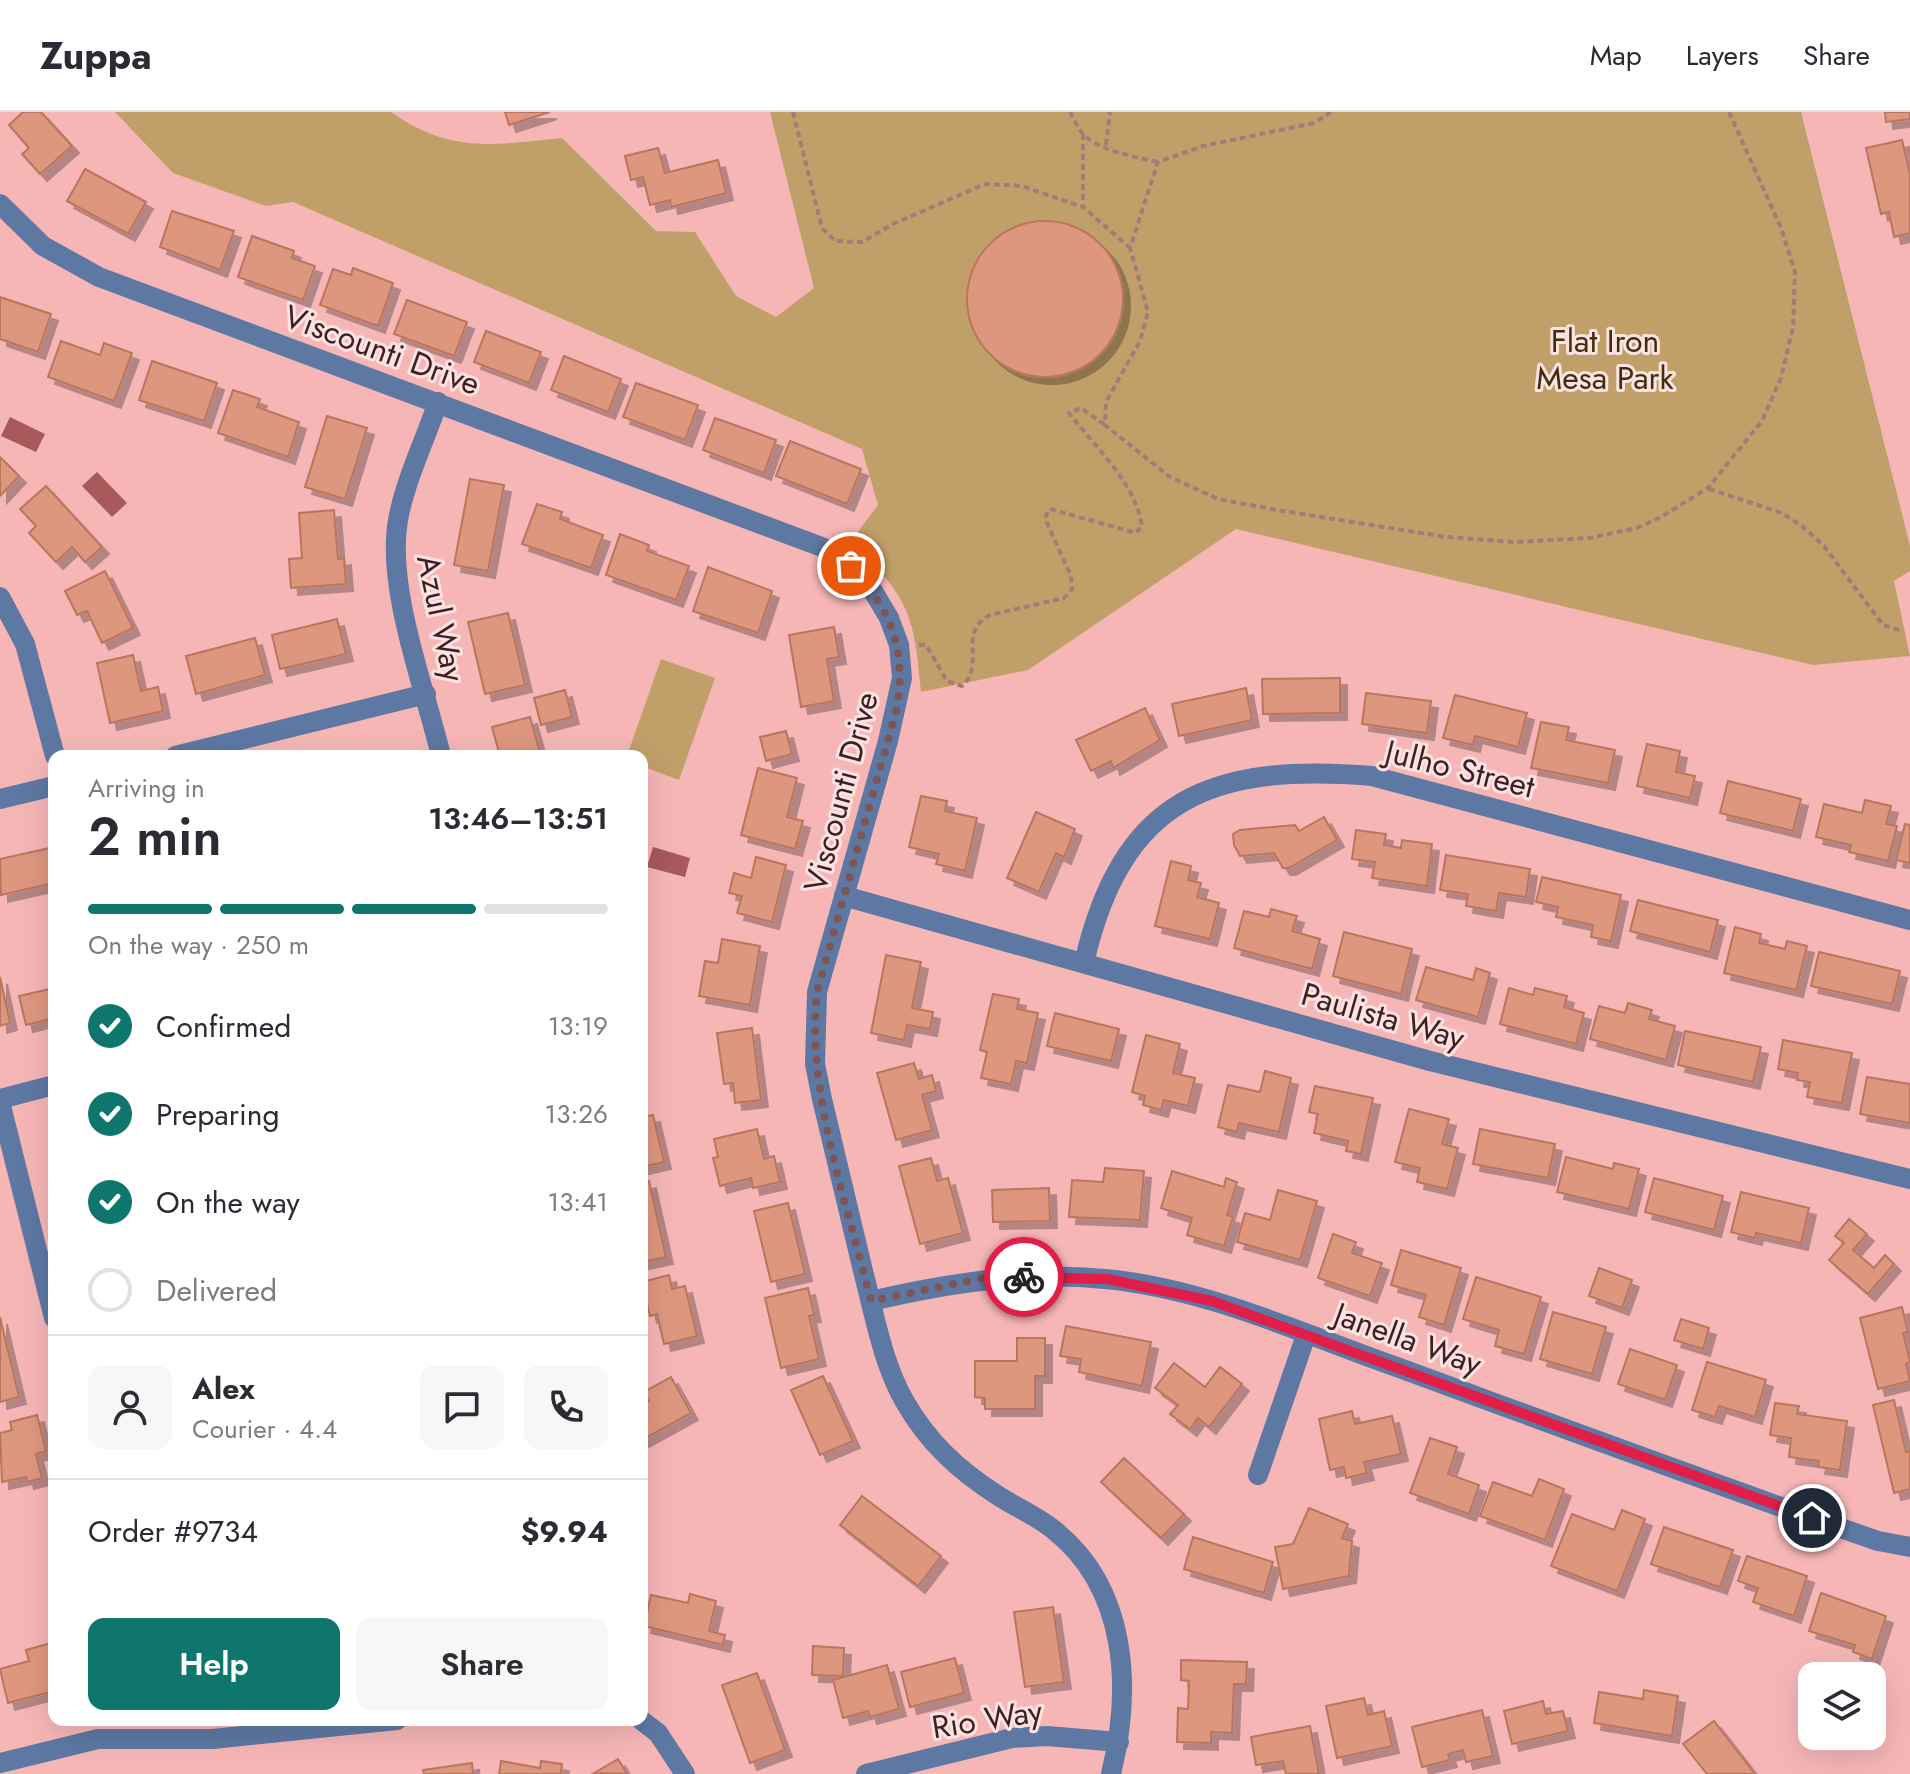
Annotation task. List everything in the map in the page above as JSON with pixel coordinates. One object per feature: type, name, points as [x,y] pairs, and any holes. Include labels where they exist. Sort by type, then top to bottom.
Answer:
[{"type":"street","name":"Viscounti Drive","points":[[0,204],[43,246],[89,272],[822,547],[851,566],[873,591],[889,618],[899,645],[902,678],[897,708],[817,992],[815,1064],[884,1352],[903,1399],[928,1439],[960,1471],[1053,1529],[1081,1556],[1101,1588],[1116,1624],[1122,1663],[1119,1742],[1111,1774]]},
{"type":"street","name":"Azul Way","points":[[438,402],[398,517],[395,542],[400,595],[440,750]]},
{"type":"street","points":[[0,597],[25,644],[53,750]]},
{"type":"street","points":[[199,750],[426,694]]},
{"type":"street","name":"Julho Street","points":[[1084,963],[1107,885],[1135,841],[1172,807],[1219,786],[1269,774],[1321,772],[1372,776],[1910,920]]},
{"type":"street","points":[[0,799],[48,787]]},
{"type":"street","name":"Paulista Way","points":[[844,896],[1574,1099],[1910,1179]]},
{"type":"street","points":[[48,1087],[0,1100],[48,1294]]},
{"type":"street","name":"Janella Way","points":[[871,1301],[984,1278],[1050,1276],[1107,1279],[1212,1301],[1842,1529],[1910,1547]]},
{"type":"street","points":[[1258,1475],[1306,1335]]},
{"type":"street","points":[[648,1725],[658,1733],[685,1774]]},
{"type":"street","points":[[0,1763],[98,1739],[213,1739],[339,1726]]},
{"type":"street","name":"Rio Way","points":[[866,1774],[1012,1738],[1047,1736],[1119,1742]]},
{"type":"path","points":[[793,112],[822,228],[835,241],[862,242],[893,224],[985,184],[1022,186],[1083,207],[1130,248],[1148,312],[1140,341],[1106,402],[1105,425]]},
{"type":"path","points":[[1070,112],[1083,134],[1083,207]]},
{"type":"path","points":[[1106,146],[1110,112]]},
{"type":"path","points":[[1083,134],[1106,146],[1158,162],[1203,146],[1314,123],[1331,112]]},
{"type":"path","points":[[899,645],[926,645],[947,681],[962,686],[973,669],[973,629],[979,621],[990,615],[1064,598],[1072,589],[1071,576],[1047,523],[1046,515],[1050,509],[1136,533],[1142,526],[1140,510],[1128,487],[1069,413],[1081,408],[1170,477],[1218,499],[1446,537],[1513,542],[1589,538],[1637,528],[1708,488],[1762,421],[1781,378],[1793,327],[1795,272],[1781,228],[1729,112]]},
{"type":"path","points":[[1130,248],[1158,162]]},
{"type":"path","points":[[1708,488],[1782,513],[1802,526],[1824,546],[1883,625],[1902,631]]},
{"type":"green space","name":"Flat Iron Mesa Park","points":[[115,112],[391,112],[433,135],[453,141],[493,144],[562,138],[656,231],[695,232],[736,296],[776,317],[814,288],[770,112],[1801,112],[1910,546],[1910,571],[1894,581],[1910,656],[1813,665],[1236,529],[1028,670],[921,692],[915,642],[905,608],[885,577],[851,541],[878,505],[862,449],[293,202],[266,206],[173,173]]},
{"type":"green space","points":[[661,659],[715,678],[679,780],[648,768],[648,750],[629,750]]},
{"type":"shaded area","points":[[10,417],[45,434],[36,452],[1,436]]},
{"type":"shaded area","points":[[97,472],[127,503],[112,517],[82,486]]},
{"type":"shaded area","points":[[653,847],[690,858],[685,877],[648,867]]},
{"type":"building","points":[[23,112],[41,112],[72,146],[40,174],[22,154],[29,148],[9,125]]},
{"type":"building","points":[[505,112],[550,112],[509,125]]},
{"type":"building","points":[[1885,112],[1910,112],[1910,119],[1886,122]]},
{"type":"building","points":[[1902,140],[1910,174],[1910,233],[1894,237],[1889,212],[1881,214],[1866,148]]},
{"type":"building","points":[[658,148],[665,173],[718,160],[726,193],[671,207],[670,200],[650,205],[643,177],[631,180],[625,156]]},
{"type":"building","points":[[85,169],[146,202],[128,234],[67,201]]},
{"type":"building","points":[[172,211],[234,231],[220,270],[160,247]]},
{"type":"building","points":[[1045,221],[1075,227],[1100,244],[1117,269],[1123,299],[1117,329],[1100,354],[1075,371],[1045,377],[1015,371],[990,354],[973,329],[967,299],[973,269],[990,244],[1015,227]]},
{"type":"building","points":[[252,236],[294,251],[292,258],[315,266],[303,300],[238,277]]},
{"type":"building","points":[[353,268],[393,283],[378,326],[320,305],[333,269],[351,275]]},
{"type":"building","points":[[0,297],[51,314],[38,352],[0,339]]},
{"type":"building","points":[[407,300],[467,322],[454,356],[394,334]]},
{"type":"building","points":[[486,331],[541,352],[529,383],[474,362]]},
{"type":"building","points":[[61,341],[100,355],[104,343],[132,353],[114,401],[48,377]]},
{"type":"building","points":[[564,356],[621,379],[608,412],[551,390]]},
{"type":"building","points":[[152,361],[217,383],[204,421],[139,400]]},
{"type":"building","points":[[636,383],[698,405],[685,440],[623,417]]},
{"type":"building","points":[[233,390],[260,399],[257,407],[299,422],[288,457],[218,433]]},
{"type":"building","points":[[327,416],[367,428],[345,499],[305,487]]},
{"type":"building","points":[[715,418],[776,440],[764,473],[703,450]]},
{"type":"building","points":[[790,441],[861,469],[847,504],[776,476]]},
{"type":"building","points":[[0,457],[19,476],[0,496]]},
{"type":"building","points":[[470,479],[504,485],[488,571],[454,565]]},
{"type":"building","points":[[46,486],[102,547],[85,562],[72,547],[56,562],[29,533],[36,526],[20,509]]},
{"type":"building","points":[[537,504],[562,512],[560,519],[603,535],[591,568],[522,544]]},
{"type":"building","points":[[334,510],[338,559],[344,558],[346,584],[291,588],[289,559],[302,558],[299,513]]},
{"type":"building","points":[[620,534],[649,545],[647,551],[689,566],[676,600],[606,575]]},
{"type":"building","points":[[708,567],[772,591],[758,633],[693,611]]},
{"type":"building","points":[[105,571],[133,628],[102,643],[87,611],[77,615],[65,591]]},
{"type":"building","points":[[508,613],[525,685],[485,694],[468,622]]},
{"type":"building","points":[[337,619],[346,654],[280,669],[272,635]]},
{"type":"building","points":[[834,627],[839,657],[827,659],[834,701],[801,707],[789,635]]},
{"type":"building","points":[[255,638],[265,675],[196,694],[186,656]]},
{"type":"building","points":[[133,655],[141,691],[158,687],[163,711],[110,723],[97,663]]},
{"type":"building","points":[[1340,678],[1340,713],[1263,714],[1262,679]]},
{"type":"building","points":[[1246,688],[1252,720],[1179,736],[1172,704]]},
{"type":"building","points":[[565,690],[572,717],[541,725],[534,698]]},
{"type":"building","points":[[1366,693],[1431,701],[1427,733],[1362,724]]},
{"type":"building","points":[[1455,695],[1527,713],[1518,747],[1475,736],[1473,745],[1443,738]]},
{"type":"building","points":[[1145,708],[1160,740],[1113,768],[1111,761],[1091,771],[1076,740]]},
{"type":"building","points":[[530,717],[539,750],[498,750],[492,727]]},
{"type":"building","points":[[1541,722],[1569,727],[1566,740],[1615,750],[1608,783],[1531,768]]},
{"type":"building","points":[[786,731],[792,754],[766,761],[760,737]]},
{"type":"building","points":[[1647,744],[1680,751],[1676,772],[1695,776],[1690,798],[1637,786]]},
{"type":"building","points":[[758,768],[797,778],[787,817],[803,821],[795,849],[741,835]]},
{"type":"building","points":[[1728,781],[1801,799],[1793,831],[1720,813]]},
{"type":"building","points":[[921,796],[947,801],[945,811],[977,818],[965,871],[936,864],[939,854],[909,847]]},
{"type":"building","points":[[1865,800],[1891,806],[1886,824],[1897,826],[1888,861],[1849,852],[1851,845],[1816,837],[1824,804],[1862,813]]},
{"type":"building","points":[[1036,812],[1075,829],[1064,857],[1056,853],[1039,892],[1007,878]]},
{"type":"building","points":[[1324,817],[1337,840],[1289,868],[1283,868],[1274,853],[1240,856],[1234,845],[1233,834],[1240,830],[1295,825],[1299,831]]},
{"type":"building","points":[[1905,824],[1910,825],[1910,863],[1896,860]]},
{"type":"building","points":[[1356,830],[1386,834],[1384,845],[1401,848],[1402,840],[1432,844],[1427,886],[1372,878],[1375,862],[1352,859]]},
{"type":"building","points":[[48,848],[48,884],[1,895],[0,859]]},
{"type":"building","points":[[1446,855],[1530,869],[1526,897],[1499,893],[1496,911],[1466,906],[1468,894],[1440,890]]},
{"type":"building","points":[[756,857],[786,865],[772,922],[737,913],[742,896],[729,893],[734,873],[751,878]]},
{"type":"building","points":[[1171,861],[1191,866],[1188,880],[1201,883],[1197,897],[1219,903],[1210,939],[1155,926]]},
{"type":"building","points":[[1542,877],[1621,895],[1611,941],[1591,937],[1593,925],[1556,917],[1558,907],[1536,902]]},
{"type":"building","points":[[1638,900],[1718,920],[1710,952],[1630,931]]},
{"type":"building","points":[[1271,909],[1297,916],[1292,931],[1320,939],[1312,969],[1234,948],[1244,911],[1269,917]]},
{"type":"building","points":[[1735,927],[1761,934],[1759,943],[1785,949],[1787,941],[1807,946],[1796,990],[1724,973]]},
{"type":"building","points":[[1344,932],[1412,949],[1401,994],[1333,976]]},
{"type":"building","points":[[722,939],[760,946],[750,1005],[699,996],[705,961],[718,963]]},
{"type":"building","points":[[1819,952],[1900,971],[1892,1004],[1811,986]]},
{"type":"building","points":[[886,955],[921,962],[912,1008],[933,1012],[930,1029],[907,1025],[904,1040],[871,1033]]},
{"type":"building","points":[[1426,967],[1473,980],[1476,968],[1490,973],[1478,1017],[1416,1000]]},
{"type":"building","points":[[0,977],[10,1023],[0,1026]]},
{"type":"building","points":[[1509,988],[1533,995],[1535,988],[1567,996],[1564,1007],[1584,1013],[1576,1044],[1500,1024]]},
{"type":"building","points":[[48,989],[48,1020],[26,1025],[19,996]]},
{"type":"building","points":[[993,994],[1019,999],[1017,1009],[1038,1013],[1027,1063],[1016,1061],[1011,1084],[981,1078],[987,1052],[980,1050]]},
{"type":"building","points":[[1628,1003],[1652,1010],[1649,1019],[1675,1026],[1666,1060],[1590,1039],[1599,1006],[1625,1013]]},
{"type":"building","points":[[1055,1013],[1119,1029],[1111,1061],[1047,1046]]},
{"type":"building","points":[[752,1028],[761,1100],[735,1103],[733,1083],[724,1084],[717,1033]]},
{"type":"building","points":[[1685,1031],[1761,1047],[1753,1082],[1678,1065]]},
{"type":"building","points":[[1146,1035],[1180,1044],[1173,1073],[1195,1078],[1188,1106],[1164,1100],[1161,1110],[1143,1105],[1145,1096],[1132,1092]]},
{"type":"building","points":[[1783,1040],[1852,1053],[1842,1103],[1807,1097],[1810,1082],[1797,1080],[1798,1073],[1778,1069]]},
{"type":"building","points":[[914,1063],[919,1079],[932,1075],[936,1091],[922,1095],[932,1130],[896,1140],[877,1073]]},
{"type":"building","points":[[1265,1071],[1291,1078],[1279,1132],[1239,1123],[1237,1132],[1218,1127],[1228,1085],[1260,1092]]},
{"type":"building","points":[[1867,1077],[1910,1084],[1910,1123],[1860,1114]]},
{"type":"building","points":[[1315,1086],[1373,1098],[1361,1154],[1346,1151],[1348,1141],[1314,1133],[1318,1114],[1309,1112]]},
{"type":"building","points":[[1409,1109],[1449,1119],[1442,1144],[1458,1148],[1447,1189],[1417,1182],[1420,1168],[1395,1162]]},
{"type":"building","points":[[653,1115],[664,1162],[648,1166],[648,1116]]},
{"type":"building","points":[[757,1129],[764,1159],[774,1156],[780,1182],[753,1188],[751,1178],[720,1186],[713,1158],[718,1157],[714,1139]]},
{"type":"building","points":[[1480,1129],[1555,1144],[1548,1178],[1473,1164]]},
{"type":"building","points":[[1566,1157],[1613,1169],[1614,1163],[1639,1169],[1629,1209],[1557,1192]]},
{"type":"building","points":[[931,1158],[937,1181],[948,1178],[963,1233],[920,1244],[899,1166]]},
{"type":"building","points":[[1105,1168],[1144,1171],[1140,1220],[1069,1217],[1072,1180],[1103,1182]]},
{"type":"building","points":[[1172,1171],[1224,1187],[1226,1178],[1237,1182],[1227,1215],[1233,1217],[1224,1246],[1187,1235],[1192,1218],[1161,1208]]},
{"type":"building","points":[[1654,1178],[1723,1196],[1714,1230],[1645,1212]]},
{"type":"building","points":[[648,1181],[666,1257],[648,1261]]},
{"type":"building","points":[[1049,1188],[1050,1221],[993,1222],[992,1190]]},
{"type":"building","points":[[1278,1190],[1317,1201],[1300,1260],[1237,1242],[1245,1213],[1270,1220]]},
{"type":"building","points":[[1741,1192],[1809,1208],[1801,1243],[1756,1233],[1755,1238],[1731,1232]]},
{"type":"building","points":[[788,1203],[805,1274],[771,1282],[754,1211]]},
{"type":"building","points":[[1849,1219],[1867,1234],[1853,1250],[1874,1268],[1885,1255],[1894,1264],[1868,1294],[1829,1260],[1844,1243],[1835,1236]]},
{"type":"building","points":[[1333,1234],[1356,1242],[1352,1253],[1382,1263],[1370,1296],[1318,1278]]},
{"type":"building","points":[[1401,1250],[1461,1268],[1444,1325],[1419,1317],[1426,1295],[1391,1285]]},
{"type":"building","points":[[1599,1268],[1632,1280],[1622,1308],[1589,1296]]},
{"type":"building","points":[[669,1275],[672,1289],[685,1286],[697,1336],[664,1344],[657,1314],[650,1316],[648,1280]]},
{"type":"building","points":[[1476,1277],[1541,1297],[1524,1354],[1495,1346],[1499,1330],[1463,1319]]},
{"type":"building","points":[[808,1288],[814,1315],[809,1316],[819,1359],[781,1368],[765,1298]]},
{"type":"building","points":[[1902,1307],[1908,1332],[1903,1333],[1910,1361],[1906,1364],[1910,1381],[1878,1389],[1860,1318]]},
{"type":"building","points":[[1553,1312],[1606,1327],[1592,1374],[1540,1359]]},
{"type":"building","points":[[0,1317],[19,1397],[0,1402]]},
{"type":"building","points":[[1681,1319],[1709,1328],[1703,1349],[1674,1340]]},
{"type":"building","points":[[1066,1326],[1151,1342],[1142,1386],[1079,1372],[1081,1359],[1060,1356]]},
{"type":"building","points":[[1017,1338],[1045,1338],[1045,1376],[1035,1376],[1035,1409],[985,1409],[985,1398],[975,1397],[975,1361],[1017,1361]]},
{"type":"building","points":[[1630,1349],[1677,1365],[1665,1400],[1618,1384]]},
{"type":"building","points":[[1707,1362],[1766,1380],[1755,1417],[1719,1406],[1715,1417],[1692,1410]]},
{"type":"building","points":[[1174,1363],[1205,1387],[1220,1367],[1242,1384],[1209,1427],[1198,1418],[1190,1429],[1170,1414],[1178,1405],[1155,1388]]},
{"type":"building","points":[[823,1376],[853,1441],[820,1455],[791,1390]]},
{"type":"building","points":[[671,1377],[691,1413],[648,1437],[648,1390]]},
{"type":"building","points":[[1894,1400],[1906,1452],[1910,1451],[1910,1489],[1894,1493],[1873,1405]]},
{"type":"building","points":[[1775,1403],[1799,1406],[1797,1414],[1847,1421],[1840,1470],[1818,1467],[1819,1461],[1789,1457],[1791,1438],[1770,1435]]},
{"type":"building","points":[[1352,1411],[1355,1424],[1392,1416],[1401,1454],[1364,1462],[1367,1473],[1346,1478],[1344,1467],[1330,1470],[1319,1419]]},
{"type":"building","points":[[37,1415],[46,1451],[36,1454],[42,1478],[27,1482],[26,1477],[2,1482],[0,1433],[12,1430],[10,1422]]},
{"type":"building","points":[[1430,1438],[1457,1447],[1448,1474],[1479,1485],[1469,1514],[1410,1493]]},
{"type":"building","points":[[1124,1458],[1184,1514],[1161,1538],[1101,1482]]},
{"type":"building","points":[[1539,1479],[1564,1489],[1545,1540],[1480,1516],[1493,1482],[1532,1496]]},
{"type":"building","points":[[862,1496],[941,1556],[918,1586],[840,1525]]},
{"type":"building","points":[[1309,1508],[1348,1524],[1342,1538],[1352,1541],[1349,1576],[1283,1589],[1275,1547],[1293,1544]]},
{"type":"building","points":[[1622,1510],[1645,1519],[1617,1591],[1551,1566],[1572,1514],[1614,1530]]},
{"type":"building","points":[[1664,1527],[1733,1550],[1720,1587],[1651,1564]]},
{"type":"building","points":[[1193,1537],[1273,1562],[1264,1593],[1184,1569]]},
{"type":"building","points":[[1747,1556],[1807,1576],[1794,1616],[1753,1602],[1758,1588],[1738,1581]]},
{"type":"building","points":[[1821,1593],[1886,1616],[1872,1659],[1853,1652],[1855,1645],[1809,1631]]},
{"type":"building","points":[[690,1594],[716,1601],[709,1631],[725,1635],[723,1645],[648,1627],[651,1595],[688,1603]]},
{"type":"building","points":[[1053,1607],[1064,1682],[1025,1687],[1014,1612]]},
{"type":"building","points":[[48,1644],[48,1693],[8,1703],[0,1669],[29,1661],[26,1650]]},
{"type":"building","points":[[813,1646],[844,1648],[843,1676],[812,1675]]},
{"type":"building","points":[[955,1658],[964,1693],[910,1707],[901,1672]]},
{"type":"building","points":[[1181,1660],[1247,1662],[1246,1684],[1234,1684],[1232,1733],[1211,1732],[1211,1743],[1177,1742],[1178,1708],[1188,1709],[1189,1681],[1181,1680]]},
{"type":"building","points":[[887,1665],[899,1709],[870,1717],[868,1711],[843,1718],[833,1680]]},
{"type":"building","points":[[757,1673],[785,1750],[750,1763],[722,1685]]},
{"type":"building","points":[[1644,1690],[1678,1696],[1672,1736],[1594,1723],[1599,1692],[1643,1699]]},
{"type":"building","points":[[1364,1698],[1368,1715],[1384,1711],[1392,1746],[1337,1758],[1326,1706]]},
{"type":"building","points":[[1543,1701],[1546,1714],[1563,1711],[1568,1731],[1512,1744],[1504,1711]]},
{"type":"building","points":[[1482,1710],[1493,1756],[1466,1762],[1463,1750],[1448,1754],[1450,1760],[1422,1767],[1412,1727]]},
{"type":"building","points":[[1714,1721],[1755,1774],[1707,1774],[1683,1744]]},
{"type":"building","points":[[1310,1726],[1319,1774],[1286,1774],[1283,1761],[1256,1765],[1251,1737]]},
{"type":"building","points":[[618,1759],[627,1774],[594,1773]]},
{"type":"building","points":[[501,1761],[540,1768],[541,1761],[562,1764],[561,1774],[499,1774]]},
{"type":"building","points":[[472,1763],[473,1774],[424,1774],[423,1770]]},
{"type":"way so far","points":[[851,566],[873,591],[889,618],[899,645],[902,678],[897,708],[817,992],[813,1028],[815,1064],[822,1099],[871,1301],[984,1278],[1024,1277]]},
{"type":"route","points":[[1024,1277],[1107,1279],[1160,1287],[1212,1301],[1812,1518]]}]
